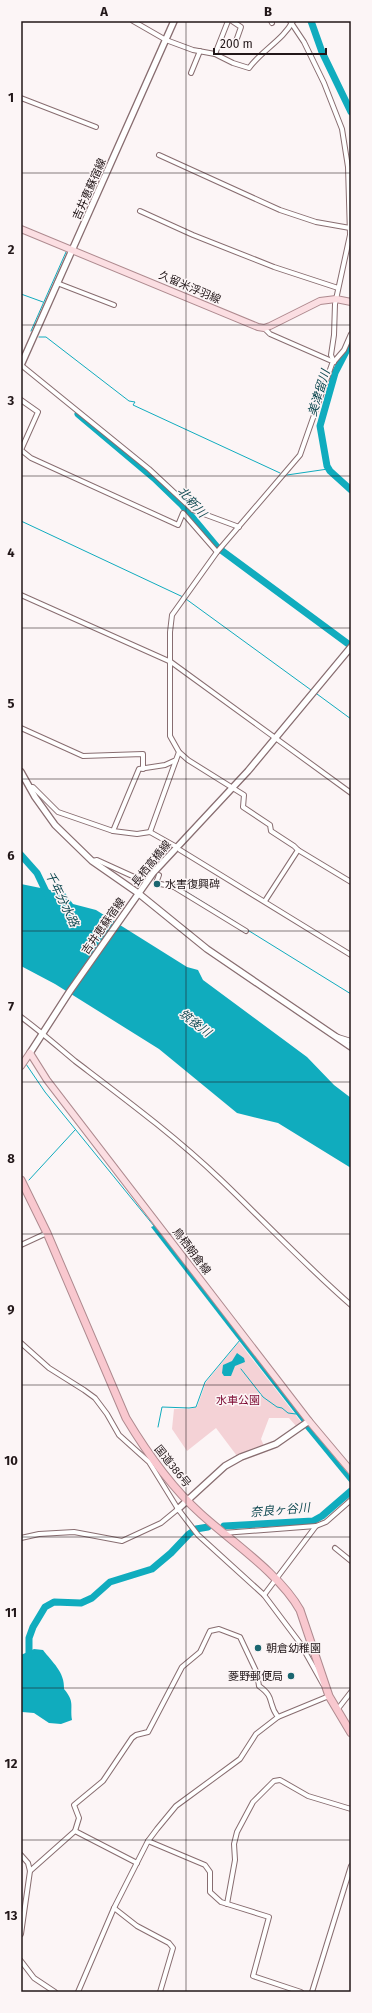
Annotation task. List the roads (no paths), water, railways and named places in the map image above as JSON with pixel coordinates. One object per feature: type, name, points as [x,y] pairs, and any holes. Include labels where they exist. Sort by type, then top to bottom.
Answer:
[{"type":"highway","name":"国道386号","points":[[21,1180],[27,1189],[47,1233],[126,1418],[151,1461],[187,1501],[288,1591],[300,1610],[329,1696],[351,1733]]},
{"type":"main road","name":"吉井恵蘇宿線","points":[[21,365],[174,21]]},
{"type":"main road","name":"久留米浮羽線","points":[[21,228],[258,327],[264,328]]},
{"type":"main road","points":[[264,328],[320,301],[336,299],[351,302]]},
{"type":"main road","name":"長栖高橋線","points":[[350,648],[276,739],[174,849],[136,895],[208,949],[351,1047]]},
{"type":"main road","name":"吉井恵蘇宿線","points":[[21,772],[28,786],[55,824],[92,861],[136,895],[30,1053]]},
{"type":"main road","points":[[21,779],[28,786]]},
{"type":"main road","points":[[21,1066],[30,1053]]},
{"type":"main road","name":"鳥栖朝倉線","points":[[30,1053],[47,1080],[308,1422],[351,1471]]},
{"type":"main road","points":[[178,1509],[225,1466],[241,1457],[272,1446],[308,1422]]},
{"type":"street","points":[[133,21],[166,40],[200,51],[215,54],[233,63],[249,68],[255,60],[287,31],[292,22],[304,42],[324,83],[343,134],[348,167],[350,235],[336,299],[331,355],[334,362]]},
{"type":"street","points":[[215,54],[228,21]]},
{"type":"street","points":[[232,21],[241,27],[235,44]]},
{"type":"street","points":[[191,72],[200,51]]},
{"type":"street","points":[[21,98],[96,127]]},
{"type":"street","points":[[159,155],[280,210],[316,222],[350,228]]},
{"type":"street","points":[[140,211],[193,235],[274,267],[338,288]]},
{"type":"street","points":[[58,283],[114,305]]},
{"type":"street","points":[[264,328],[270,334],[334,362]]},
{"type":"street","points":[[351,334],[344,350],[334,362],[300,455],[217,552],[172,615],[170,662],[170,736],[179,752],[196,766],[244,795],[243,807],[270,825],[271,831],[298,850],[351,882]]},
{"type":"street","points":[[21,365],[149,469],[193,510],[239,527]]},
{"type":"street","points":[[21,400],[38,412],[21,450],[31,458],[178,525],[183,513],[217,552]]},
{"type":"street","points":[[21,595],[170,662],[351,793]]},
{"type":"street","points":[[21,728],[83,756],[143,754],[143,769]]},
{"type":"street","points":[[150,832],[179,752]]},
{"type":"street","points":[[112,831],[139,769],[165,765],[176,760]]},
{"type":"street","points":[[28,786],[33,788],[58,812],[112,831],[137,834],[150,832],[175,846]]},
{"type":"street","points":[[180,850],[351,955]]},
{"type":"street","points":[[265,902],[298,850]]},
{"type":"street","points":[[92,861],[97,860],[141,880],[152,868]]},
{"type":"street","points":[[159,875],[156,883],[174,887],[246,931]]},
{"type":"street","points":[[21,1017],[43,1032],[75,1060],[188,1149],[286,1245],[351,1305]]},
{"type":"street","points":[[333,1035],[351,1041]]},
{"type":"street","points":[[21,1245],[47,1233]]},
{"type":"street","points":[[21,1343],[49,1368],[95,1398],[107,1414],[119,1435],[151,1461],[178,1509],[198,1535],[264,1595],[300,1643],[315,1672],[325,1686]]},
{"type":"street","points":[[223,1533],[316,1526],[326,1522],[351,1500]]},
{"type":"street","points":[[21,1538],[39,1534],[74,1532],[122,1541],[161,1522],[178,1509]]},
{"type":"street","points":[[264,1595],[274,1579],[316,1526]]},
{"type":"street","points":[[336,1548],[351,1561]]},
{"type":"street","points":[[30,1871],[75,1831],[79,1818],[74,1805],[103,1782],[132,1738],[136,1735],[148,1732],[182,1667],[200,1652],[210,1631],[214,1629],[234,1634],[243,1641],[257,1673],[259,1686],[268,1693],[271,1699],[272,1708],[278,1717]]},
{"type":"street","points":[[337,1710],[351,1692]]},
{"type":"street","points":[[78,1992],[114,1908],[148,1841],[176,1806],[234,1765],[244,1754],[256,1734],[278,1717],[329,1696]]},
{"type":"street","points":[[227,1904],[235,1860],[234,1844],[237,1832],[253,1802],[274,1781],[280,1780],[308,1796],[351,1809]]},
{"type":"street","points":[[75,1831],[137,1863]]},
{"type":"street","points":[[148,1841],[205,1865],[210,1872],[210,1892],[215,1898],[227,1904],[270,1917],[252,1976],[302,1992]]},
{"type":"street","points":[[21,1855],[28,1863],[30,1871],[21,1934]]},
{"type":"street","points":[[312,1992],[351,1866]]},
{"type":"street","points":[[114,1908],[137,1926],[169,1943],[173,1948],[160,1992]]},
{"type":"street","points":[[21,1961],[34,1978],[55,1992]]},
{"type":"water","name":"筑後川","points":[[21,884],[65,893],[73,904],[96,910],[187,967],[198,970],[203,980],[307,1057],[334,1085],[351,1098],[351,1168],[278,1123],[237,1113],[159,1049],[55,984],[21,966]]},
{"type":"water","points":[[156,1225],[305,1420],[302,1422],[151,1227]]},
{"type":"water","points":[[237,1353],[244,1358],[245,1362],[235,1366],[231,1376],[224,1376],[222,1373],[223,1365],[232,1361]]},
{"type":"water","points":[[308,1425],[351,1477],[351,1484],[305,1428]]},
{"type":"water","points":[[34,1649],[43,1650],[60,1672],[64,1683],[64,1689],[71,1701],[72,1720],[61,1724],[49,1723],[34,1713],[22,1712],[21,1714],[21,1655]]},
{"type":"waterway","name":"美津留川","points":[[311,21],[322,52],[351,112]]},
{"type":"waterway","points":[[31,331],[66,252]]},
{"type":"waterway","points":[[21,294],[43,302]]},
{"type":"waterway","points":[[39,337],[46,337],[129,401],[135,402],[133,405],[280,473]]},
{"type":"waterway","name":"美津留川","points":[[351,342],[335,373],[320,426],[327,466],[330,471],[351,490]]},
{"type":"waterway","name":"北新川","points":[[78,414],[154,478],[182,505],[217,547],[351,646]]},
{"type":"waterway","points":[[287,475],[328,469]]},
{"type":"waterway","points":[[21,521],[183,597]]},
{"type":"waterway","points":[[186,599],[311,690]]},
{"type":"waterway","points":[[317,694],[351,719]]},
{"type":"waterway","name":"千年分水路","points":[[21,855],[37,873],[49,898]]},
{"type":"waterway","points":[[180,888],[237,923]]},
{"type":"waterway","points":[[246,929],[351,994]]},
{"type":"waterway","points":[[26,1064],[45,1092],[154,1226]]},
{"type":"waterway","points":[[29,1180],[75,1130]]},
{"type":"waterway","points":[[158,1427],[162,1407],[196,1407],[205,1382],[240,1340]]},
{"type":"waterway","points":[[241,1369],[263,1397],[288,1413],[296,1414]]},
{"type":"waterway","name":"奈良ヶ谷川","points":[[224,1526],[313,1521],[322,1516],[351,1491]]},
{"type":"waterway","name":"奈良ヶ谷川","points":[[21,1667],[29,1655],[29,1638],[33,1627],[45,1607],[54,1602],[81,1603],[92,1598],[110,1582],[152,1569],[171,1553],[189,1534],[196,1529],[208,1527]]},
{"type":"place","name":"水害復興碑","points":[[157,884]]},
{"type":"place","name":"朝倉幼稚園","points":[[258,1648]]},
{"type":"place","name":"菱野郵便局","points":[[291,1676]]},
{"type":"park label","name":"水車公園","points":[[238,1400]]}]
